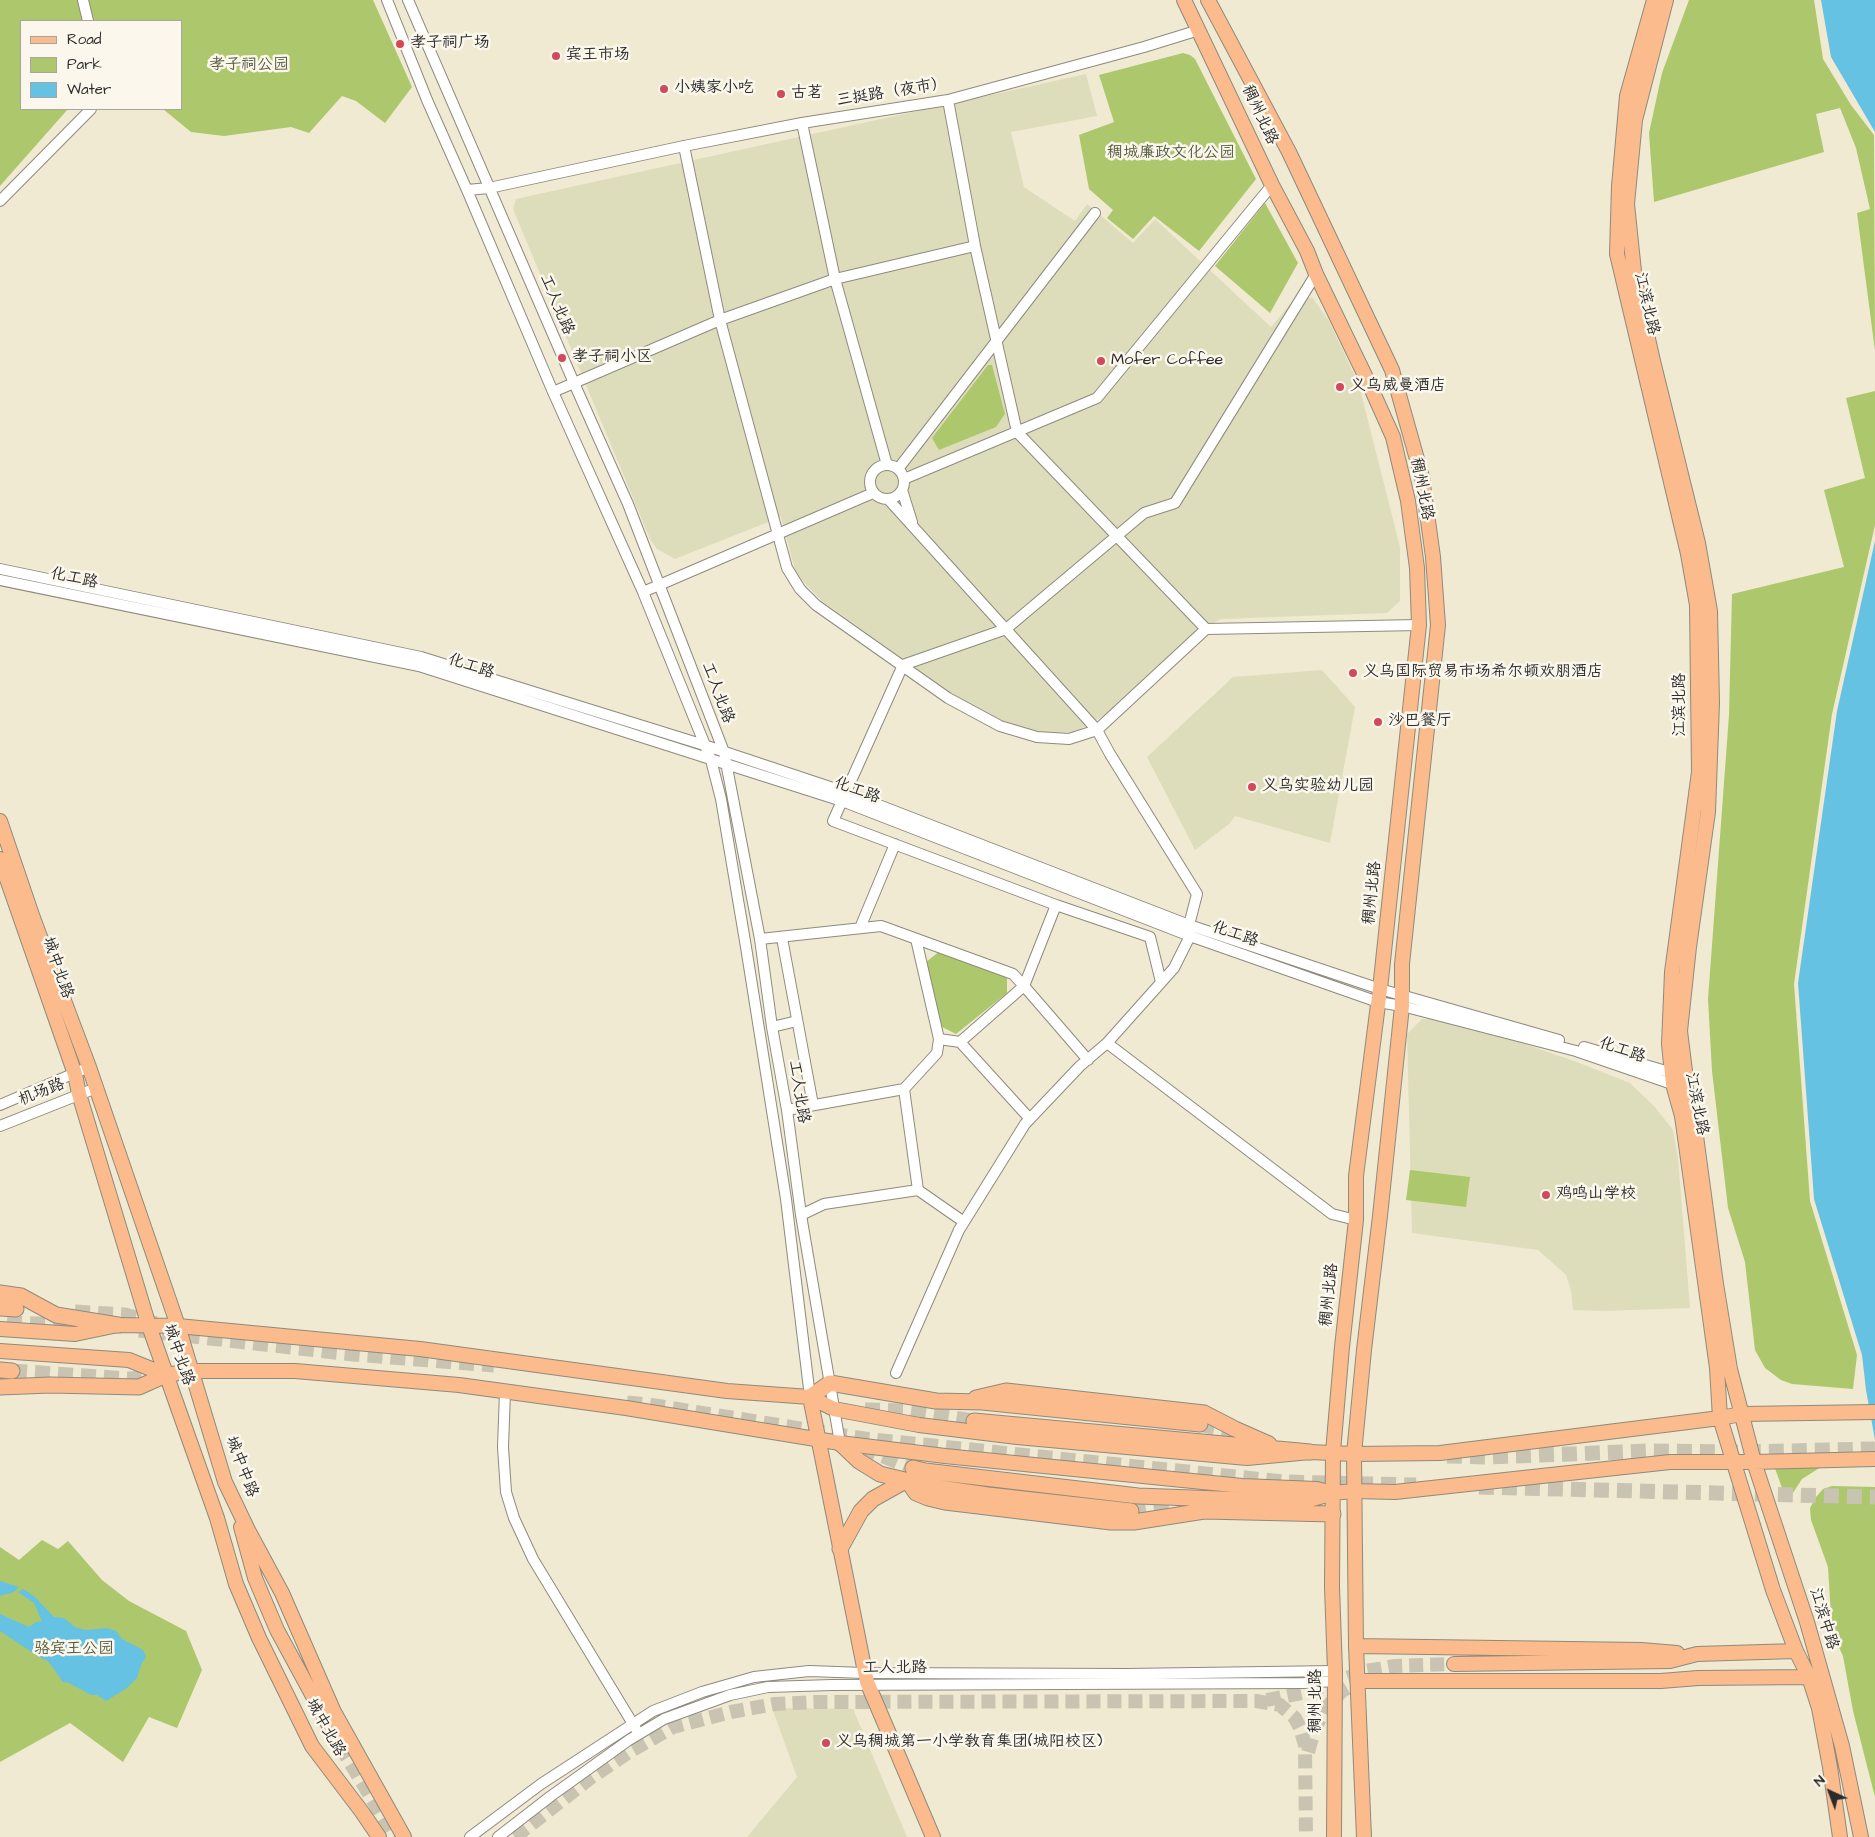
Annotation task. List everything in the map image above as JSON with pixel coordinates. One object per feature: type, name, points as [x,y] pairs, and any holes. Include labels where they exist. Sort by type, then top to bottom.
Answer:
[{"type":"highway","points":[[0,1294],[21,1296],[56,1315],[118,1325]]},
{"type":"highway","points":[[0,1308],[16,1309]]},
{"type":"highway","points":[[0,1381],[138,1387],[166,1375]]},
{"type":"highway","points":[[810,1397],[830,1382],[936,1401],[982,1402],[1200,1424]]},
{"type":"highway","points":[[0,1387],[50,1384]]},
{"type":"highway","points":[[965,1402],[983,1395],[1006,1391],[1204,1413],[1235,1429],[1284,1450]]},
{"type":"highway","points":[[974,1421],[1310,1452]]},
{"type":"highway","points":[[840,1443],[859,1461],[880,1474],[910,1474],[925,1471],[1138,1496],[1300,1502],[1332,1494]]},
{"type":"highway","points":[[910,1474],[916,1493],[928,1498],[945,1502],[1111,1522],[1134,1522],[1204,1511],[1333,1514]]},
{"type":"highway","points":[[840,1549],[861,1511],[873,1499],[910,1474],[988,1495],[1131,1511]]},
{"type":"main road","name":"稠州北路","points":[[1184,0],[1272,185],[1307,252],[1393,437],[1408,502],[1417,568],[1419,624],[1379,995],[1356,1176],[1356,1220],[1333,1452],[1334,1837]]},
{"type":"main road","name":"稠州北路","points":[[1208,0],[1289,152],[1392,370],[1422,477],[1433,557],[1438,625],[1402,964],[1401,1000],[1380,1216],[1354,1454],[1356,1646],[1359,1681],[1364,1837]]},
{"type":"main road","name":"江滨北路","points":[[1654,0],[1627,96],[1619,186],[1617,254],[1688,554],[1697,605],[1699,772],[1672,972],[1669,1044],[1696,1136],[1716,1284],[1730,1369],[1742,1414]]},
{"type":"main road","name":"江滨北路","points":[[1666,0],[1634,120],[1627,204],[1635,281],[1698,543],[1710,611],[1712,703],[1708,812],[1689,947],[1680,1031],[1679,1081],[1683,1126],[1717,1368],[1720,1418]]},
{"type":"main road","name":"城中北路","points":[[0,821],[96,1088]]},
{"type":"main road","name":"城中北路","points":[[0,858],[75,1074],[79,1094],[149,1326],[218,1522],[236,1584],[259,1638],[312,1746],[379,1837]]},
{"type":"main road","name":"城中中路","points":[[96,1088],[178,1326],[225,1482],[282,1593],[334,1712],[404,1837]]},
{"type":"main road","points":[[0,1329],[75,1334],[118,1325],[178,1326],[420,1349],[727,1391],[810,1397],[834,1409],[920,1425],[1017,1437],[1247,1458],[1310,1452],[1354,1454],[1440,1453],[1742,1414],[1870,1412]]},
{"type":"main road","points":[[0,1351],[129,1360],[166,1375],[190,1371],[295,1371],[459,1385],[626,1408],[840,1443],[945,1456],[1242,1486],[1317,1489],[1332,1494],[1395,1492],[1670,1462],[1875,1459]]},
{"type":"main road","points":[[810,1397],[867,1679],[933,1837]]},
{"type":"main road","name":"江滨中路","points":[[1742,1414],[1754,1462],[1806,1622],[1839,1736],[1861,1837]]},
{"type":"main road","name":"江滨中路","points":[[1720,1418],[1773,1590],[1796,1651],[1809,1677],[1819,1708],[1840,1837]]},
{"type":"main road","points":[[218,1522],[252,1589],[274,1641],[301,1694],[337,1748],[277,1630],[246,1550],[234,1501]]},
{"type":"main road","points":[[1356,1646],[1641,1650],[1697,1654],[1796,1651]]},
{"type":"main road","points":[[1697,1654],[1670,1661],[1453,1669],[1674,1672],[1698,1678]]},
{"type":"main road","points":[[1723,1654],[1734,1660],[1736,1666],[1733,1672],[1726,1678]]},
{"type":"main road","points":[[1359,1681],[1661,1681],[1698,1678],[1809,1677]]},
{"type":"street","points":[[83,0],[88,20]]},
{"type":"street","name":"工人北路","points":[[387,0],[427,100],[553,392],[643,592],[711,760],[721,799],[786,1199],[810,1397]]},
{"type":"street","name":"工人北路","points":[[408,0],[628,504],[724,752],[760,939],[772,1027],[787,1110],[801,1215],[840,1443]]},
{"type":"street","name":"三挺路（夜市）","points":[[467,190],[489,188],[802,123],[948,100],[1144,47],[1199,30]]},
{"type":"street","points":[[948,100],[975,246],[1017,432],[1206,629]]},
{"type":"street","points":[[0,202],[90,110]]},
{"type":"street","points":[[802,123],[835,279],[886,465]]},
{"type":"street","points":[[684,146],[720,320],[787,568],[800,589],[816,605],[948,698],[1000,726],[1037,737],[1069,740],[1097,730],[1206,629],[1419,624]]},
{"type":"street","points":[[904,479],[1097,398],[1272,185]]},
{"type":"street","points":[[898,468],[1095,213]]},
{"type":"street","points":[[553,392],[720,320],[835,279],[975,246]]},
{"type":"street","points":[[1161,982],[1150,937],[1056,905],[833,821],[903,665],[1006,629],[1144,513],[1175,503],[1316,274]]},
{"type":"street","points":[[888,500],[899,495],[904,479],[898,468],[886,465],[873,472],[870,483],[873,493],[877,497],[888,500],[913,526],[1097,730],[1197,894],[1189,930],[1174,968],[1107,1043],[1030,1119],[964,1222],[896,1373]]},
{"type":"street","points":[[902,490],[913,526]]},
{"type":"street","points":[[643,592],[873,493]]},
{"type":"street","name":"化工路","points":[[0,569],[421,657],[724,752],[1189,930],[1379,995],[1679,1081]]},
{"type":"street","name":"化工路","points":[[0,580],[419,666],[711,760],[844,797]]},
{"type":"street","points":[[860,928],[895,844]]},
{"type":"street","points":[[960,1042],[1024,986],[1056,905]]},
{"type":"street","points":[[760,939],[881,926],[1014,974],[1088,1060]]},
{"type":"street","points":[[782,938],[813,1105]]},
{"type":"street","points":[[787,1110],[904,1089],[937,1053],[939,1039],[916,939]]},
{"type":"street","points":[[772,1027],[797,1021]]},
{"type":"street","points":[[939,1039],[960,1042],[1030,1119]]},
{"type":"street","points":[[1107,1043],[1332,1214],[1356,1220]]},
{"type":"street","name":"机场路","points":[[0,1105],[89,1067]]},
{"type":"street","name":"机场路","points":[[0,1126],[96,1088]]},
{"type":"street","points":[[904,1089],[918,1190]]},
{"type":"street","points":[[801,1215],[824,1204],[918,1190],[964,1222]]},
{"type":"street","points":[[505,1392],[503,1447],[506,1492],[514,1518],[533,1559],[632,1724],[640,1734]]},
{"type":"street","points":[[470,1837],[541,1784],[653,1711],[702,1692],[754,1677],[809,1671],[867,1679],[1127,1674],[1335,1676]]},
{"type":"street","name":"工人北路","points":[[498,1837],[551,1796],[664,1719],[730,1695],[768,1687],[867,1679]]},
{"type":"shaded area","points":[[1086,74],[1097,116],[1011,132],[1024,187],[1075,221],[1087,204],[1133,243],[1155,219],[1271,327],[1290,304],[1312,297],[1329,321],[1359,385],[1400,547],[1400,601],[1387,613],[1221,619],[1192,635],[1112,711],[1075,732],[1037,734],[1013,726],[965,703],[822,601],[796,574],[781,517],[675,559],[657,549],[650,539],[513,209],[516,199]]},
{"type":"shaded area","name":"义乌实验幼儿园","points":[[1322,670],[1355,707],[1330,843],[1235,816],[1229,824],[1195,850],[1147,757],[1233,677]]},
{"type":"shaded area","name":"鸡鸣山学校","points":[[1449,1018],[1577,1062],[1630,1083],[1655,1107],[1673,1130],[1678,1158],[1690,1308],[1603,1311],[1573,1310],[1571,1291],[1566,1275],[1538,1250],[1412,1233],[1407,1034],[1422,1019]]},
{"type":"shaded area","name":"义乌稠城第一小学教育集团(城阳校区)","points":[[772,1708],[853,1709],[907,1837],[747,1837],[797,1777]]},
{"type":"green space","name":"孝子祠公园","points":[[0,0],[373,0],[412,87],[385,123],[356,101],[342,96],[309,133],[291,127],[224,136],[191,132],[164,110],[182,110],[182,20],[20,20],[20,110],[67,110],[0,186]]},
{"type":"green space","points":[[1689,0],[1814,0],[1823,59],[1851,105],[1874,135],[1875,351],[1857,213],[1870,209],[1856,148],[1840,108],[1816,114],[1824,152],[1654,202],[1649,133],[1662,73]]},
{"type":"green space","name":"稠城廉政文化公园","points":[[1183,53],[1195,59],[1256,179],[1199,251],[1154,216],[1133,239],[1107,218],[1113,210],[1089,189],[1079,135],[1114,122],[1099,75]]},
{"type":"green space","points":[[1265,203],[1298,263],[1270,313],[1215,266]]},
{"type":"green space","points":[[988,365],[992,365],[1005,414],[996,427],[939,450],[932,438]]},
{"type":"green space","points":[[1875,391],[1875,525],[1832,714],[1794,984],[1810,1201],[1857,1355],[1853,1389],[1792,1384],[1781,1380],[1765,1368],[1755,1350],[1745,1262],[1728,1208],[1712,1071],[1708,999],[1729,715],[1732,594],[1844,567],[1824,490],[1865,478],[1846,398]]},
{"type":"green space","points":[[940,951],[1007,978],[1007,993],[956,1034],[940,1026],[926,962]]},
{"type":"green space","points":[[1410,1170],[1470,1177],[1466,1207],[1406,1200]]},
{"type":"green space","points":[[1771,1457],[1821,1467],[1802,1479],[1787,1502]]},
{"type":"green space","points":[[1832,1486],[1875,1487],[1875,1797],[1853,1711],[1843,1656],[1832,1632],[1828,1567],[1811,1520],[1810,1508],[1816,1497],[1823,1489]]},
{"type":"green space","name":"骆宾王公园","points":[[42,1540],[58,1549],[68,1541],[102,1580],[129,1601],[186,1631],[202,1670],[177,1728],[149,1717],[123,1762],[70,1723],[0,1762],[0,1547],[19,1560]]},
{"type":"water","points":[[1821,0],[1875,0],[1875,132],[1831,57]]},
{"type":"water","points":[[1875,541],[1875,1440],[1862,1355],[1814,1199],[1798,983],[1837,711]]},
{"type":"water","points":[[0,1581],[19,1587],[14,1592],[0,1596]]},
{"type":"water","points":[[23,1589],[34,1596],[54,1617],[64,1618],[75,1627],[85,1630],[107,1628],[116,1631],[122,1639],[143,1650],[146,1657],[137,1678],[127,1688],[106,1701],[97,1695],[91,1695],[69,1683],[63,1682],[48,1661],[0,1631],[0,1614],[29,1627],[36,1622],[42,1621],[34,1603],[18,1592]]},
{"type":"tunnel","points":[[75,1312],[125,1315],[156,1324]]},
{"type":"tunnel","points":[[7,1323],[94,1326]]},
{"type":"tunnel","points":[[139,1330],[353,1354],[494,1365]]},
{"type":"tunnel","points":[[12,1371],[128,1379],[160,1377]]},
{"type":"tunnel","points":[[627,1403],[864,1439],[1284,1482],[1416,1485]]},
{"type":"tunnel","points":[[865,1410],[908,1411],[974,1421]]},
{"type":"tunnel","points":[[1200,1424],[1236,1433]]},
{"type":"tunnel","points":[[862,1447],[913,1468]]},
{"type":"tunnel","points":[[1447,1456],[1488,1457],[1649,1451],[1743,1452],[1875,1449]]},
{"type":"tunnel","points":[[1479,1487],[1875,1497]]},
{"type":"tunnel","points":[[1131,1511],[1192,1502]]},
{"type":"tunnel","points":[[1267,1700],[1307,1692],[1366,1671],[1395,1666],[1454,1664]]},
{"type":"tunnel","points":[[1308,1752],[1314,1731],[1324,1710],[1342,1691],[1359,1681]]},
{"type":"tunnel","points":[[515,1837],[589,1779],[629,1752],[673,1727],[731,1712],[775,1704],[815,1702],[1256,1701],[1280,1705],[1295,1718],[1300,1728],[1305,1745],[1306,1837]]},
{"type":"tunnel","points":[[340,1746],[395,1837]]},
{"type":"place","name":"孝子祠广场","points":[[400,44]]},
{"type":"place","name":"宾王市场","points":[[556,56]]},
{"type":"place","name":"小姨家小吃","points":[[664,89]]},
{"type":"place","name":"古茗","points":[[781,94]]},
{"type":"place","name":"孝子祠小区","points":[[562,358]]},
{"type":"place","name":"Mofer Coffee","points":[[1101,361]]},
{"type":"place","name":"义乌威曼酒店","points":[[1340,387]]},
{"type":"place","name":"义乌国际贸易市场希尔顿欢朋酒店","points":[[1353,673]]},
{"type":"place","name":"沙巴餐厅","points":[[1378,722]]},
{"type":"place","name":"义乌实验幼儿园","points":[[1252,787]]},
{"type":"place","name":"鸡鸣山学校","points":[[1546,1195]]},
{"type":"place","name":"义乌稠城第一小学教育集团(城阳校区)","points":[[826,1743]]}]
